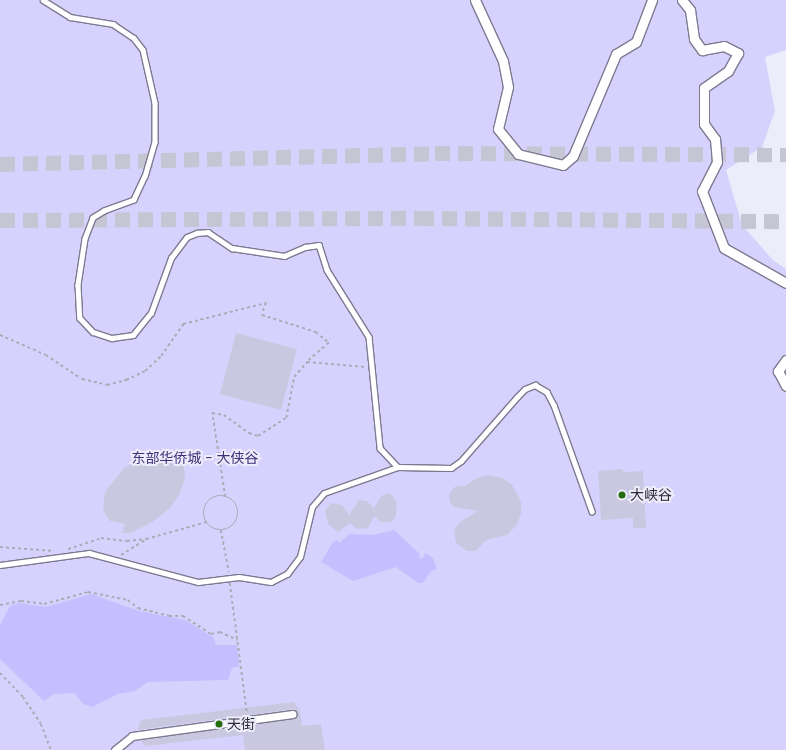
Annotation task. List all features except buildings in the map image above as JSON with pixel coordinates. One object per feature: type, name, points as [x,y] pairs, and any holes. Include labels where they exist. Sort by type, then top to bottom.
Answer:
[{"type":"street","points":[[475,0],[503,61],[508,87],[498,129],[518,154],[563,165],[573,156],[616,54],[636,42],[652,0]]},
{"type":"street","points":[[682,0],[690,10],[694,39],[702,50],[724,46],[738,53],[728,71],[704,88],[704,124],[715,139],[717,162],[702,191],[724,248],[786,283]]},
{"type":"street","points":[[786,360],[778,371],[786,386]]},
{"type":"street","points":[[115,750],[132,736],[292,714]]},
{"type":"lane","points":[[43,0],[70,17],[113,24],[134,38],[143,50],[155,103],[155,142],[145,176],[134,200],[104,211],[93,218],[85,239],[78,285],[80,318],[93,332],[112,338],[133,335],[151,313],[171,258],[187,237],[197,233],[208,232],[232,248],[284,256],[305,247],[319,245],[327,270],[369,337],[380,448],[398,467]]},
{"type":"lane","points":[[0,565],[89,553],[114,558],[198,582],[230,577],[262,583],[279,579],[291,570],[300,557],[312,507],[320,496],[331,489],[398,467],[451,468],[461,461],[517,397],[526,389],[535,385],[547,392],[554,405],[592,511]]},
{"type":"path","points":[[0,336],[46,355],[82,379],[107,385],[126,380],[145,371],[161,356],[183,324],[266,303],[262,315],[316,332],[329,343],[307,362],[294,377],[286,418],[258,436],[248,433],[224,415],[212,413],[225,497]]},
{"type":"path","points":[[307,362],[373,368]]},
{"type":"path","points":[[62,550],[101,538],[127,541],[146,539],[207,522],[221,530],[232,527],[238,518],[234,502],[225,497],[209,501],[205,511],[207,522]]},
{"type":"path","points":[[221,530],[230,577],[248,720]]},
{"type":"path","points":[[114,558],[146,539]]},
{"type":"path","points":[[0,546],[55,551]]},
{"type":"path","points":[[0,605],[21,601],[44,604],[88,592],[128,600],[138,608],[169,616],[183,616],[211,634],[220,632],[237,640]]},
{"type":"path","points":[[0,673],[23,697],[38,718],[51,750]]},
{"type":"green space","name":"东部华侨城 - 大侠谷","points":[[0,0],[786,0],[786,50],[765,57],[775,111],[762,147],[726,170],[742,225],[773,260],[786,269],[786,750],[0,750]]},
{"type":"shaded area","points":[[394,530],[420,554],[419,557],[422,559],[426,553],[433,558],[437,569],[431,571],[423,583],[418,583],[396,567],[353,581],[321,562],[333,542],[337,540],[339,543],[350,534],[373,535]]},
{"type":"shaded area","points":[[91,594],[139,611],[185,620],[213,637],[216,645],[237,645],[239,666],[232,668],[228,680],[148,682],[135,691],[118,694],[92,707],[83,704],[75,693],[54,694],[44,701],[0,659],[0,625],[10,606],[19,603],[46,607]]},
{"type":"tunnel","points":[[0,164],[435,153],[786,154]]},
{"type":"tunnel","points":[[0,220],[419,218],[786,221]]},
{"type":"place","name":"大峡谷","points":[[622,495]]},
{"type":"place","name":"天街","points":[[219,724]]}]
